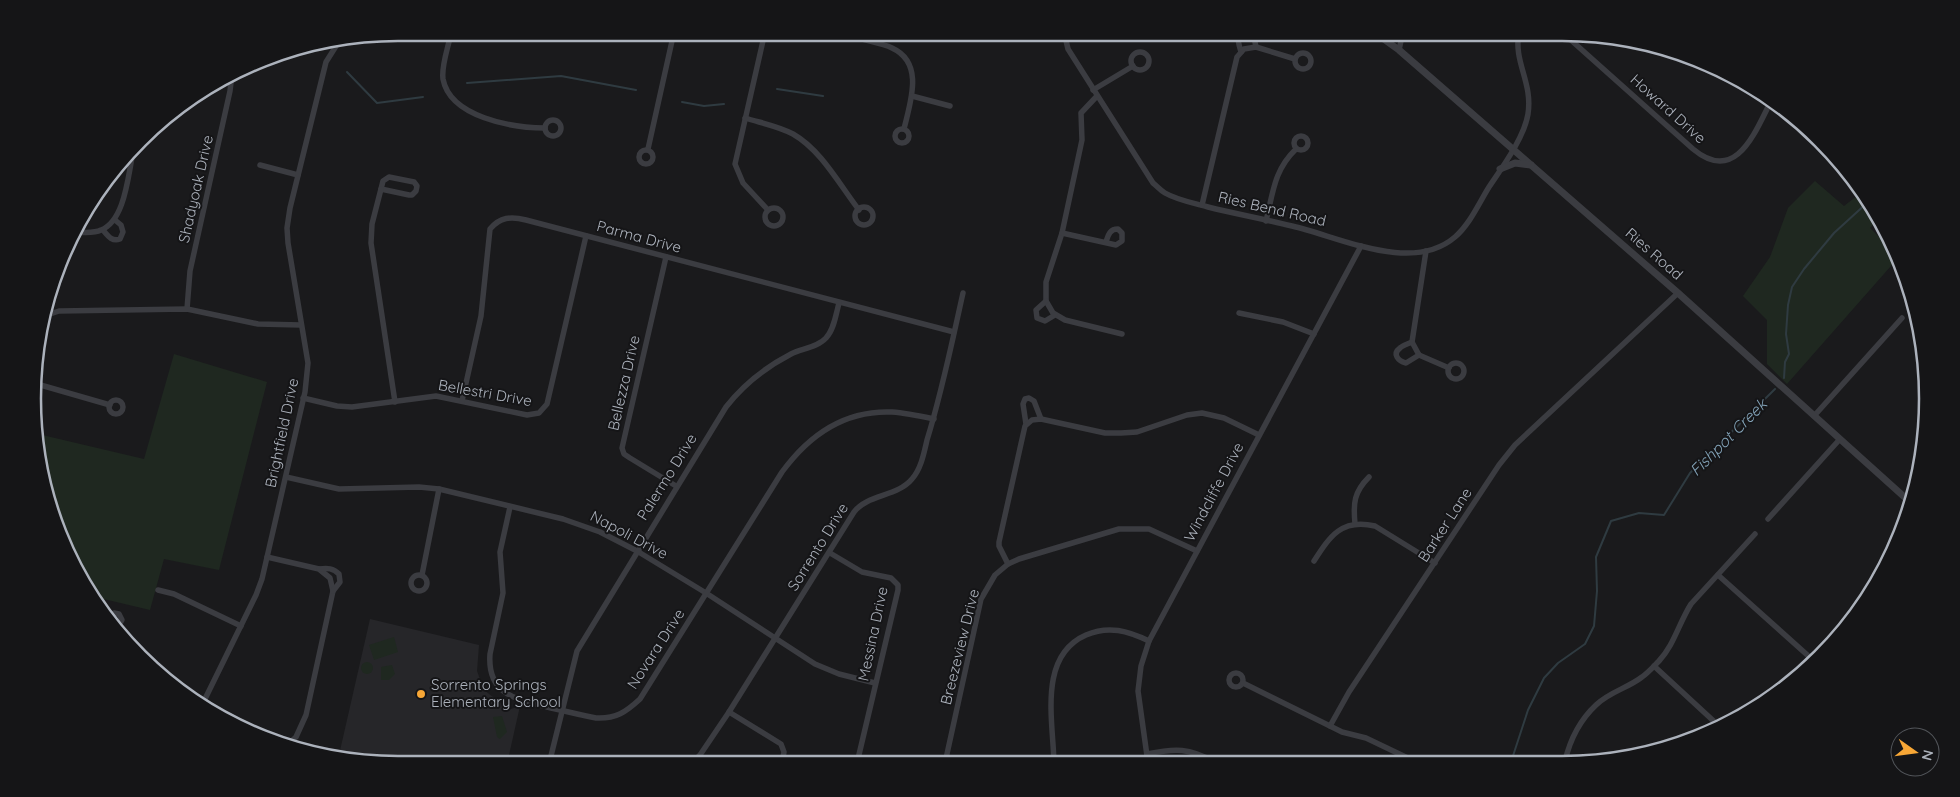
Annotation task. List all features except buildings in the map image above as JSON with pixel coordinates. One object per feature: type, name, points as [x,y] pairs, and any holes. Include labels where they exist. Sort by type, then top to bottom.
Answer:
[{"type":"street","points":[[450,41],[443,73],[444,83],[454,101],[472,112],[512,126],[545,128]]},
{"type":"street","points":[[648,150],[672,41]]},
{"type":"street","points":[[763,41],[736,158],[737,171],[743,183],[768,210]]},
{"type":"street","points":[[867,41],[892,48],[909,64],[912,71],[914,84],[904,129]]},
{"type":"street","name":"Ries Bend Road","points":[[1066,41],[1068,49],[1095,93],[1153,183],[1163,192],[1170,196],[1202,205],[1306,229],[1361,246],[1407,254],[1426,251],[1442,245],[1462,230],[1524,129],[1529,104],[1526,79],[1518,52],[1519,41]]},
{"type":"street","points":[[1238,41],[1242,52]]},
{"type":"street","points":[[1255,41],[1256,47]]},
{"type":"street","name":"Ries Road","points":[[1386,41],[1678,293],[1905,498]]},
{"type":"street","points":[[1399,50],[1401,41]]},
{"type":"street","name":"Howard Drive","points":[[1572,41],[1693,149],[1708,159],[1722,161],[1731,159],[1745,149],[1768,107]]},
{"type":"street","name":"Brightfield Drive","points":[[205,699],[256,595],[267,557],[303,398],[308,363],[287,228],[298,174],[326,62],[336,47]]},
{"type":"street","points":[[1202,205],[1234,63],[1244,49],[1256,47],[1295,59]]},
{"type":"street","points":[[1122,334],[1071,323],[1055,315],[1046,302],[1046,282],[1062,234],[1082,140],[1081,113],[1095,93],[1133,66]]},
{"type":"street","name":"Shadyoak Drive","points":[[187,309],[190,271],[231,83]]},
{"type":"street","points":[[912,96],[950,106]]},
{"type":"street","points":[[745,118],[780,128],[803,141],[817,154],[859,210]]},
{"type":"street","points":[[1266,221],[1279,169],[1296,149]]},
{"type":"street","points":[[83,231],[102,230],[115,220],[122,203],[131,162]]},
{"type":"street","points":[[1500,169],[1515,163],[1532,165]]},
{"type":"street","points":[[260,165],[298,174]]},
{"type":"street","points":[[381,189],[412,195],[417,188],[414,182],[389,177],[383,180],[371,233],[371,252],[396,402]]},
{"type":"street","name":"Parma Drive","points":[[462,401],[480,316],[490,229],[499,220],[514,217],[954,332]]},
{"type":"street","points":[[102,230],[114,240],[120,239],[123,232],[121,226],[115,220]]},
{"type":"street","points":[[1062,234],[1106,242]]},
{"type":"street","name":"Bellestri Drive","points":[[303,398],[337,406],[352,407],[429,396],[462,401],[527,416],[536,414],[544,409],[547,404],[586,236]]},
{"type":"street","name":"Windcliffe Drive","points":[[1147,754],[1138,691],[1141,666],[1149,641],[1361,246]]},
{"type":"street","points":[[1426,251],[1412,342],[1413,348],[1419,355],[1449,368]]},
{"type":"street","name":"Bellezza Drive","points":[[666,258],[622,448],[624,454],[676,486]]},
{"type":"street","name":"Sorrento Drive","points":[[699,756],[729,712],[854,512],[862,503],[894,491],[912,480],[919,466],[934,419],[963,292]]},
{"type":"street","name":"Barker Lane","points":[[1330,726],[1349,692],[1499,466],[1515,445],[1678,293]]},
{"type":"street","points":[[1046,302],[1036,310],[1037,318],[1045,322],[1055,315]]},
{"type":"street","name":"Palermo Drive","points":[[552,756],[577,651],[676,486],[726,407],[755,378],[778,362],[825,340],[832,328],[839,303]]},
{"type":"street","points":[[51,313],[59,311],[187,309],[258,324],[301,325]]},
{"type":"street","points":[[1239,313],[1284,322],[1314,334]]},
{"type":"street","points":[[1814,416],[1902,318]]},
{"type":"street","points":[[1412,342],[1398,349],[1397,358],[1406,363],[1419,355]]},
{"type":"street","points":[[42,385],[110,405]]},
{"type":"street","points":[[1026,424],[1023,409],[1025,399],[1030,398],[1034,401],[1040,419]]},
{"type":"street","name":"Novara Drive","points":[[510,507],[500,552],[503,586],[490,654],[491,671],[498,687],[511,698],[603,719],[616,717],[628,710],[640,699],[782,472],[794,455],[814,436],[838,423],[870,414],[892,412],[934,419]]},
{"type":"street","points":[[1008,564],[999,546],[999,542],[1024,426],[1032,420],[1040,419],[1105,433],[1121,433],[1137,432],[1188,415],[1202,413],[1224,418],[1259,435]]},
{"type":"street","points":[[1768,519],[1840,440]]},
{"type":"street","name":"Napoli Drive","points":[[286,477],[339,489],[419,487],[439,489],[577,523],[637,551],[831,672],[876,683]]},
{"type":"street","points":[[1355,524],[1354,499],[1360,486],[1369,477]]},
{"type":"street","points":[[422,575],[439,489]]},
{"type":"street","points":[[1314,561],[1335,534],[1344,527],[1366,524],[1375,526],[1435,563]]},
{"type":"street","name":"Breezeview Drive","points":[[947,756],[982,599],[995,575],[1008,564],[1119,529],[1149,529],[1197,551]]},
{"type":"street","points":[[1567,756],[1577,730],[1596,704],[1642,677],[1654,666],[1668,650],[1691,604],[1755,534]]},
{"type":"street","name":"Messina Drive","points":[[830,552],[862,572],[891,578],[898,585],[860,756]]},
{"type":"street","points":[[267,557],[319,569],[327,568],[334,570],[339,574],[340,582],[333,591]]},
{"type":"street","points":[[293,740],[306,715],[333,591],[330,578],[319,569]]},
{"type":"street","points":[[1718,575],[1809,656]]},
{"type":"street","points":[[158,590],[174,594],[241,626]]},
{"type":"street","points":[[113,613],[121,616],[121,623]]},
{"type":"street","points":[[1054,756],[1052,683],[1055,669],[1062,655],[1081,637],[1104,630],[1127,632],[1149,641]]},
{"type":"street","points":[[1654,666],[1714,722]]},
{"type":"street","points":[[1243,683],[1342,732],[1366,738],[1404,756]]},
{"type":"street","points":[[729,712],[781,744],[783,756]]},
{"type":"street","points":[[1147,754],[1180,749],[1201,756]]},
{"type":"shaded area","points":[[1815,181],[1844,206],[1856,196],[1873,225],[1870,228],[1882,240],[1893,264],[1787,384],[1767,364],[1767,320],[1743,296],[1770,257],[1788,208]]},
{"type":"shaded area","points":[[174,354],[267,382],[219,570],[164,559],[150,610],[101,597],[78,557],[60,513],[48,468],[43,435],[144,459]]},
{"type":"shaded area","name":"Sorrento Springs Elementary School","points":[[370,619],[479,645],[477,671],[484,690],[507,708],[511,709],[520,706],[509,756],[398,756],[340,751]]},
{"type":"shaded area","points":[[394,637],[398,652],[374,660],[369,645]]},
{"type":"shaded area","points":[[367,662],[373,668],[367,674],[361,668]]},
{"type":"shaded area","points":[[392,665],[395,674],[389,680],[381,680],[381,667]]},
{"type":"shaded area","points":[[502,716],[507,732],[500,739],[497,737],[493,717]]},
{"type":"waterway","points":[[347,72],[377,103],[423,97]]},
{"type":"waterway","points":[[467,83],[561,76],[636,90]]},
{"type":"waterway","points":[[777,89],[823,96]]},
{"type":"waterway","points":[[682,102],[704,106],[724,104]]},
{"type":"waterway","name":"Fishpot Creek","points":[[1784,378],[1785,362],[1789,354],[1786,334],[1788,305],[1792,287],[1804,269],[1834,233],[1863,207]]},
{"type":"waterway","name":"Fishpot Creek","points":[[1513,756],[1528,710],[1544,678],[1558,663],[1585,644],[1594,626],[1597,591],[1596,557],[1611,521],[1639,513],[1664,515],[1690,473],[1775,389]]},
{"type":"place","name":"Sorrento Springs Elementary School","points":[[421,694]]}]
